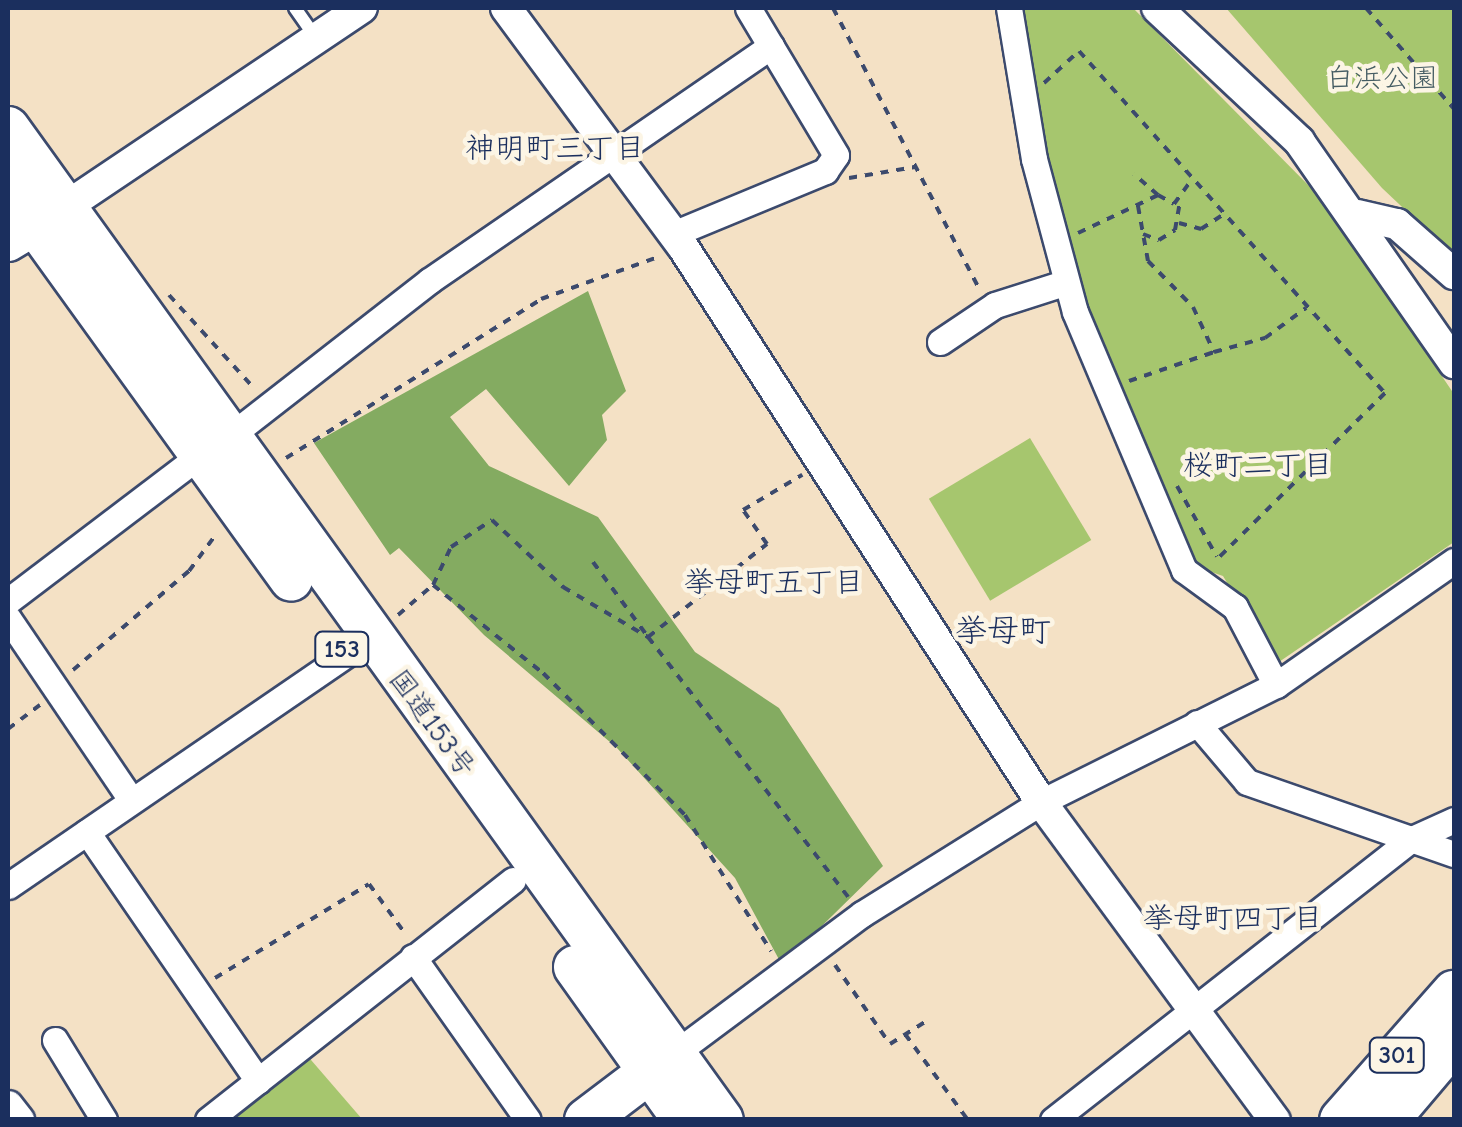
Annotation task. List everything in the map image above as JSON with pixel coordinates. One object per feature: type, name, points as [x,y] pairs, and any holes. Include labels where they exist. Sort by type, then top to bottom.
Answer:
[{"type":"highway","name":"国道153号","points":[[8,128],[35,226]]},
{"type":"highway","name":"国道153号","points":[[8,186],[35,226],[212,448],[661,1062],[684,1120]]},
{"type":"highway","name":"国道153号","points":[[358,646],[513,880],[661,1062],[722,1120]]},
{"type":"highway","name":"301","points":[[1341,1120],[1454,992]]},
{"type":"highway","name":"301","points":[[1388,1120],[1454,1042]]},
{"type":"highway","points":[[586,1120],[661,1062]]},
{"type":"street","points":[[35,226],[362,8]]},
{"type":"street","points":[[506,8],[617,155],[669,245],[1040,802],[1266,1116]]},
{"type":"street","points":[[669,245],[825,170],[836,155],[748,8]]},
{"type":"street","points":[[1009,8],[1064,283],[1184,570],[1235,606],[1276,685]]},
{"type":"street","points":[[1157,8],[1299,141],[1357,215],[1454,364]]},
{"type":"street","points":[[1189,8],[1197,42]]},
{"type":"street","points":[[8,602],[430,281],[771,46]]},
{"type":"street","points":[[1357,215],[1397,224],[1454,274]]},
{"type":"street","points":[[940,342],[999,300],[1064,283]]},
{"type":"street","points":[[661,1062],[862,914],[1040,802],[1276,685],[1454,561]]},
{"type":"street","points":[[8,618],[60,689],[131,800]]},
{"type":"street","points":[[8,886],[358,646]]},
{"type":"street","points":[[1199,722],[1246,782],[1454,854]]},
{"type":"street","points":[[1053,1120],[1412,838],[1454,820]]},
{"type":"street","points":[[87,832],[258,1081]]},
{"type":"street","points":[[208,1120],[513,880]]},
{"type":"street","points":[[416,954],[528,1120]]},
{"type":"street","points":[[55,1040],[104,1120]]},
{"type":"street","points":[[8,1106],[19,1120]]},
{"type":"lane","points":[[295,8],[316,38]]},
{"type":"path","points":[[834,8],[915,166],[999,300]]},
{"type":"path","points":[[1366,8],[1454,109]]},
{"type":"path","points":[[1044,104],[1040,86],[1079,51],[1385,394],[1197,578]]},
{"type":"path","points":[[825,170],[856,181],[915,166]]},
{"type":"path","points":[[1134,174],[1158,194],[1180,201]]},
{"type":"path","points":[[1143,234],[1160,240],[1178,223],[1180,201],[1190,182]]},
{"type":"path","points":[[1067,216],[1070,235],[1158,194]]},
{"type":"path","points":[[1138,206],[1148,261],[1193,307],[1214,352]]},
{"type":"path","points":[[1178,223],[1201,229],[1224,214]]},
{"type":"path","points":[[8,729],[60,689],[189,571],[249,498],[311,437],[541,299],[669,245]]},
{"type":"path","points":[[163,299],[173,292],[268,406]]},
{"type":"path","points":[[1108,387],[1266,338],[1308,307]]},
{"type":"path","points":[[648,637],[767,544],[743,510],[808,472]]},
{"type":"path","points":[[358,646],[433,585],[451,547],[492,520],[564,587],[648,637]]},
{"type":"path","points":[[593,562],[862,914]]},
{"type":"path","points":[[433,585],[650,772],[726,870],[743,915],[786,970]]},
{"type":"path","points":[[196,990],[369,884],[416,954]]},
{"type":"path","points":[[821,944],[890,1044],[928,1020]]},
{"type":"path","points":[[905,1034],[968,1120]]},
{"type":"green space","points":[[1014,8],[1133,8],[1320,197],[1454,394],[1454,542],[1276,664],[1223,576],[1191,565],[1130,434],[1062,243]]},
{"type":"green space","name":"白浜公園","points":[[1226,8],[1454,8],[1454,256],[1382,188]]},
{"type":"green space","points":[[588,291],[626,391],[602,415],[607,440],[569,486],[486,389],[450,417],[489,466],[598,517],[695,652],[779,708],[883,866],[782,965],[735,878],[617,748],[484,635],[399,548],[390,555],[314,443]]},
{"type":"green space","points":[[1030,438],[1091,540],[990,601],[929,499]]},
{"type":"green space","points":[[305,1053],[362,1119],[219,1120]]},
{"type":"district","name":"神明町三丁目","points":[[555,149]]},
{"type":"district","name":"桜町二丁目","points":[[1258,466]]},
{"type":"district","name":"挙母町五丁目","points":[[774,583]]},
{"type":"district","name":"挙母町","points":[[1003,631]]},
{"type":"district","name":"挙母町四丁目","points":[[1233,919]]}]
